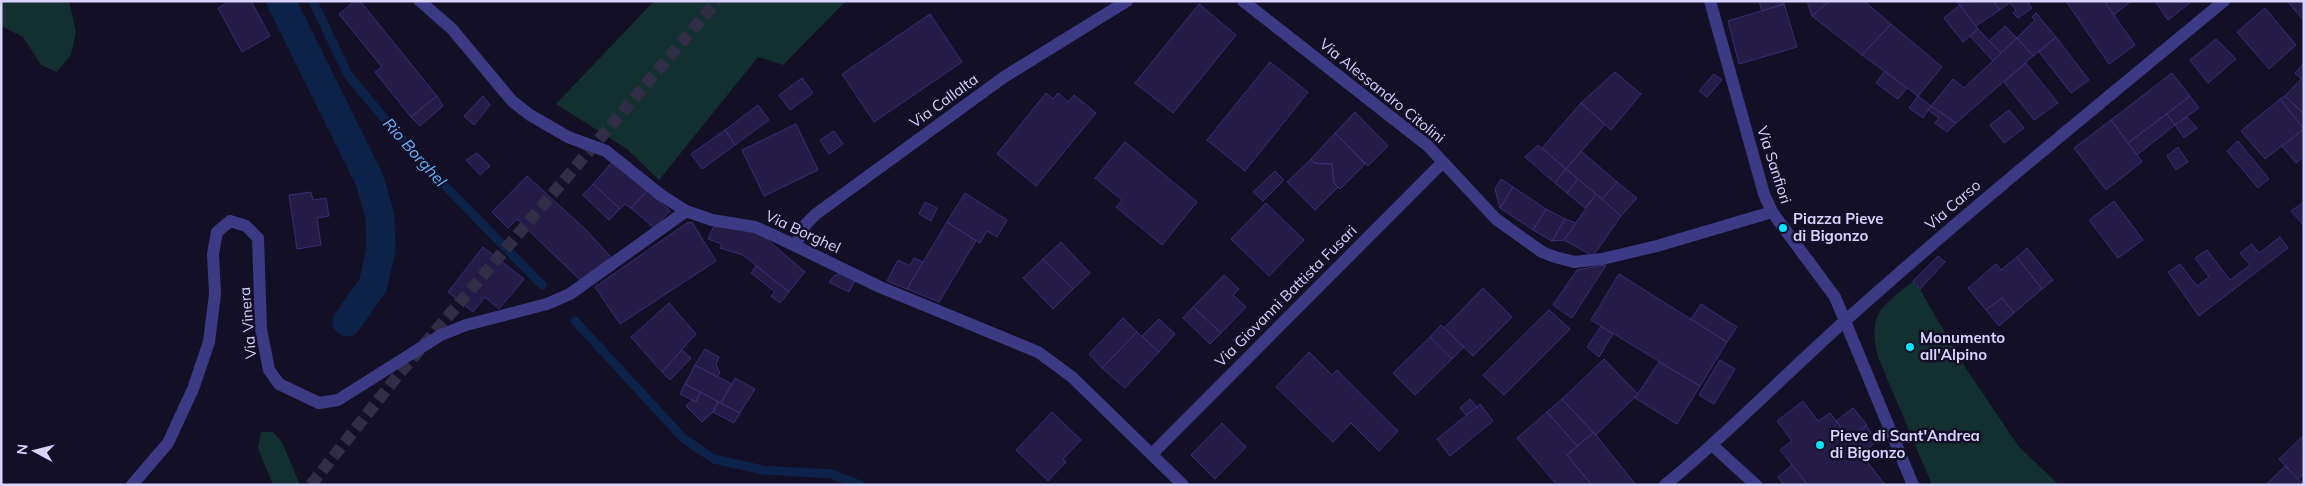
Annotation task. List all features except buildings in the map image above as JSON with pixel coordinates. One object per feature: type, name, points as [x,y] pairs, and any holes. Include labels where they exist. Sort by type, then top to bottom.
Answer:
[{"type":"street","name":"Via Borghel","points":[[420,1],[452,29],[512,101],[530,115],[568,138],[606,151],[661,195],[686,211],[712,220],[755,228],[796,244],[880,287],[1038,352],[1072,377],[1183,485]]},
{"type":"street","name":"Via Callalta","points":[[796,244],[806,224],[816,214],[1004,77],[1127,1]]},
{"type":"street","name":"Via Alessandro Citolini","points":[[1243,1],[1428,146],[1496,220],[1542,252],[1574,262],[1602,259],[1657,246],[1772,212]]},
{"type":"street","name":"Via Sanfiori","points":[[1710,1],[1758,174],[1772,212],[1835,297],[1913,485]]},
{"type":"street","name":"Via Carso","points":[[1665,485],[1712,445],[1845,320],[1964,216],[2224,1]]},
{"type":"street","name":"Via Giovanni Battista Fusari","points":[[1152,454],[1443,162]]},
{"type":"street","name":"Via Vinera","points":[[132,485],[168,443],[192,389],[209,342],[215,294],[213,254],[217,232],[230,221],[246,226],[258,238],[261,329],[269,370],[279,384],[319,404],[338,400],[441,335],[466,325],[547,304],[570,294],[686,211]]},
{"type":"street","points":[[1712,445],[1756,485]]},
{"type":"green space","points":[[1,1],[69,1],[76,32],[71,55],[57,72],[41,65],[23,37],[1,26]]},
{"type":"green space","points":[[654,1],[846,1],[783,65],[758,57],[659,180],[627,149],[556,104]]},
{"type":"green space","points":[[1913,281],[1920,289],[1961,361],[2019,447],[2059,485],[1932,485],[1878,357],[1875,342],[1874,330],[1880,312],[1885,305]]},
{"type":"green space","points":[[261,432],[273,432],[282,442],[300,485],[273,485],[258,448]]},
{"type":"waterway","points":[[281,1],[370,181],[380,217],[381,249],[373,285],[347,322]]},
{"type":"waterway","name":"Rio Borghel","points":[[313,1],[348,75],[415,155],[542,285]]},
{"type":"waterway","name":"Rio Borghel","points":[[575,321],[684,439],[714,459],[763,470],[831,474],[860,485]]},
{"type":"tunnel","points":[[311,485],[398,375],[717,1]]},
{"type":"place","name":"Piazza Pieve di Bigonzo","points":[[1783,228]]},
{"type":"place","name":"Monumento all'Alpino","points":[[1910,347]]},
{"type":"place","name":"Pieve di Sant'Andrea di Bigonzo","points":[[1820,445]]}]
